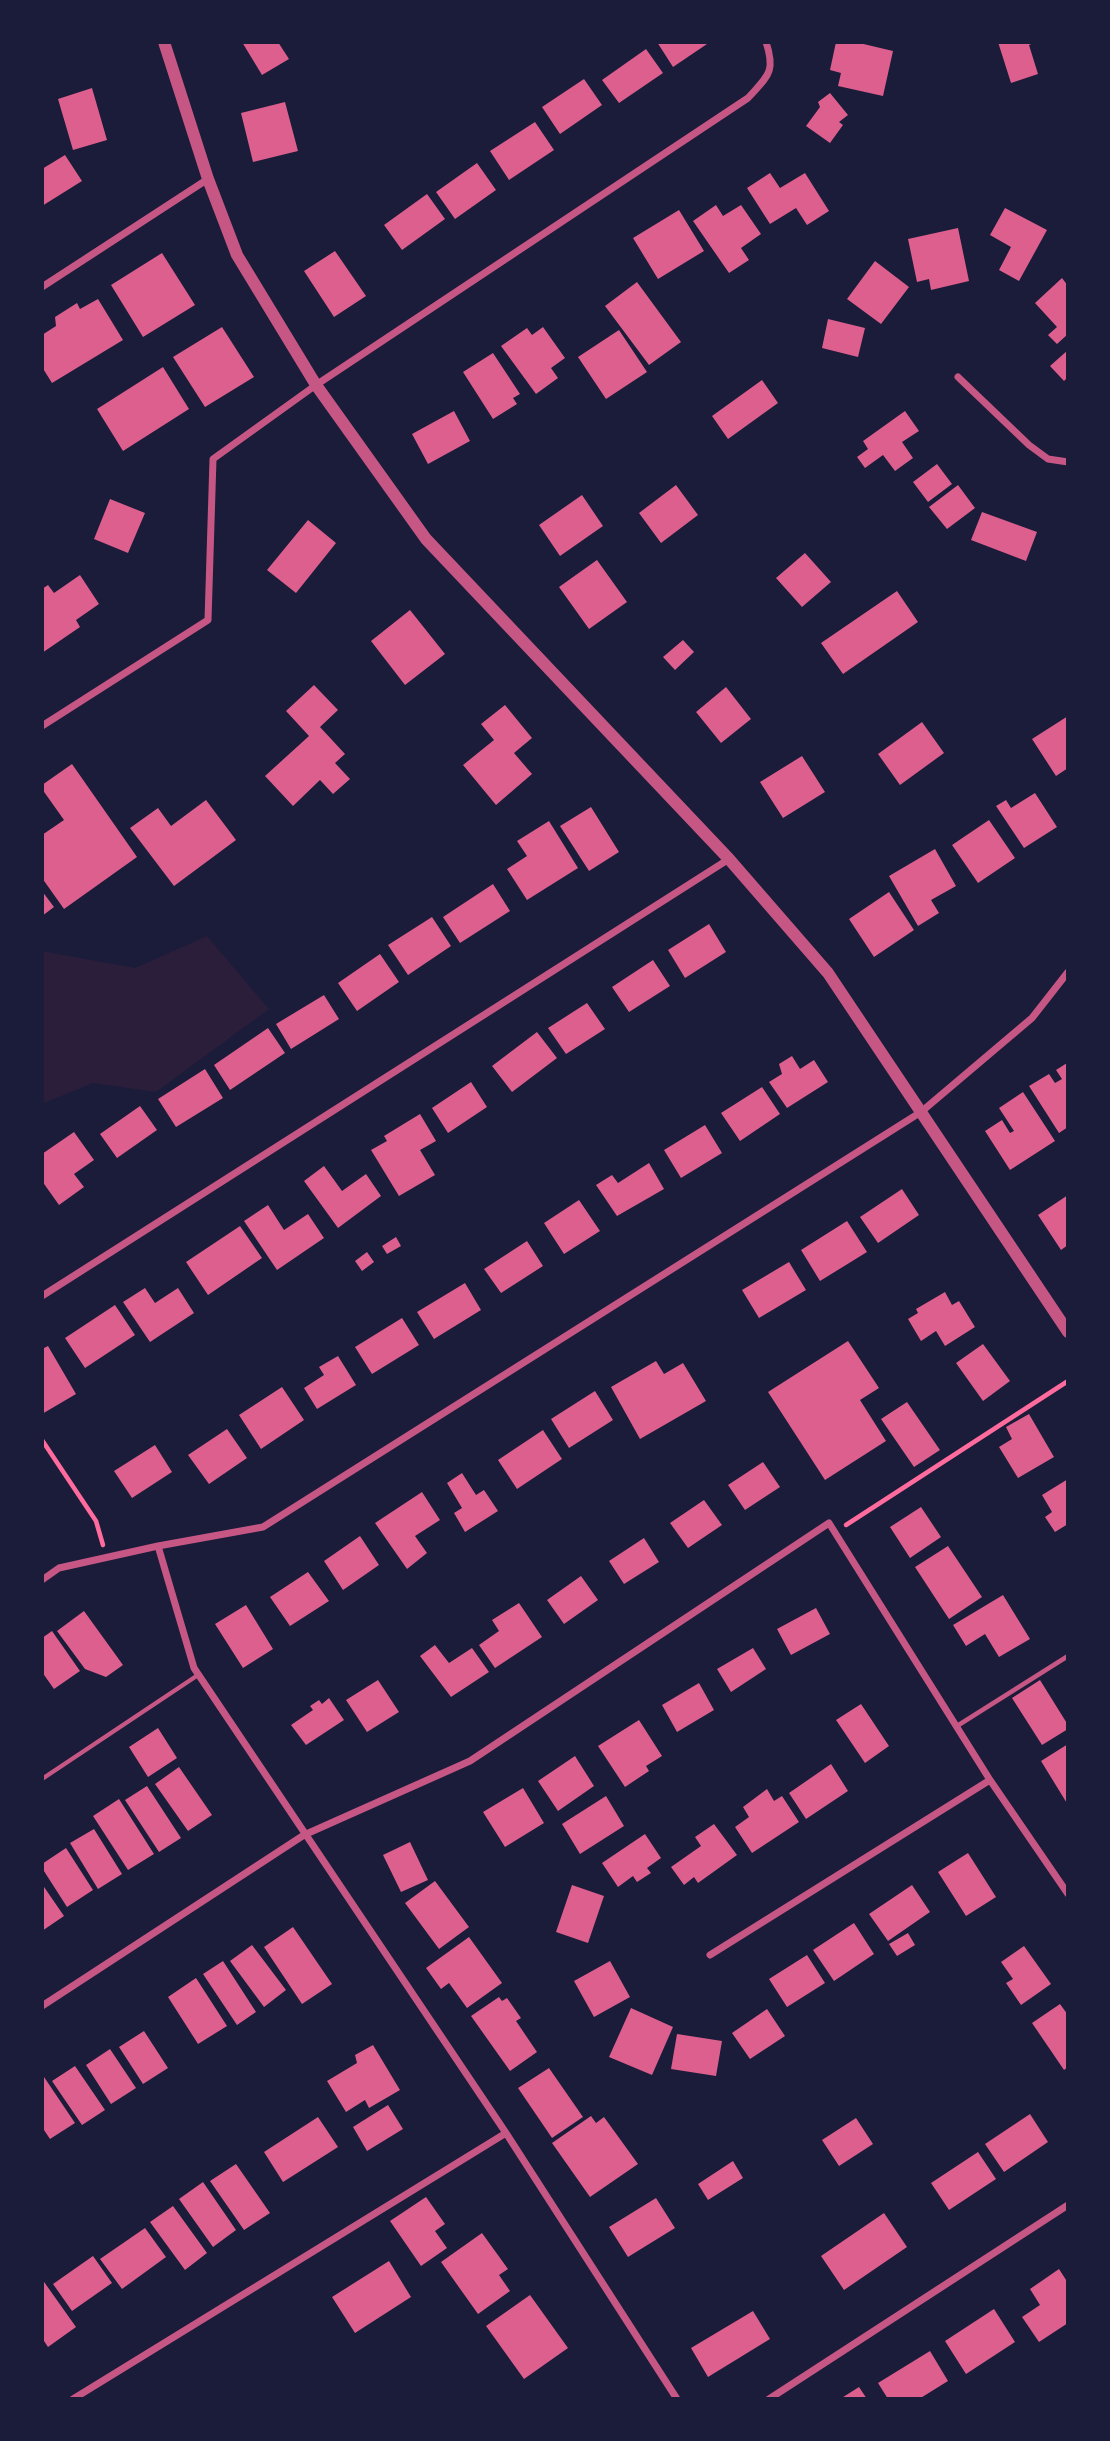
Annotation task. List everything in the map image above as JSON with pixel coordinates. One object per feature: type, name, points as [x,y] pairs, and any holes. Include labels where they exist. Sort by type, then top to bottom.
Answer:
[{"type":"street","points":[[164,42],[208,179],[237,254],[316,385],[426,539],[729,859],[828,974],[1067,1328]]},
{"type":"street","points":[[42,726],[208,620],[213,459],[316,385],[748,98],[765,79],[772,60],[766,42]]},
{"type":"street","points":[[42,288],[208,179]]},
{"type":"street","points":[[958,377],[1029,445],[1048,459],[1068,463]]},
{"type":"street","points":[[42,1296],[729,859]]},
{"type":"street","points":[[42,1580],[59,1568],[263,1527],[921,1112],[1032,1018],[1068,972]]},
{"type":"street","points":[[42,2006],[304,1835],[470,1761],[829,1523],[990,1780],[1068,1894]]},
{"type":"street","points":[[158,1546],[198,1675],[506,2133],[677,2399]]},
{"type":"street","points":[[710,1955],[990,1780]]},
{"type":"street","points":[[73,2399],[506,2133]]},
{"type":"street","points":[[769,2399],[1068,2205]]},
{"type":"lane","points":[[956,1726],[1068,1656]]},
{"type":"lane","points":[[42,1779],[198,1675]]},
{"type":"path","points":[[835,1532],[1068,1381]]},
{"type":"path","points":[[42,1440],[96,1521],[107,1557]]},
{"type":"shaded area","points":[[207,936],[269,1009],[156,1092],[93,1083],[42,1104],[42,951],[135,968]]},
{"type":"building","points":[[242,42],[278,42],[289,59],[262,75]]},
{"type":"building","points":[[657,42],[710,42],[673,67]]},
{"type":"building","points":[[836,42],[855,42],[893,51],[883,96],[838,86],[841,73],[830,70]]},
{"type":"building","points":[[998,42],[1036,42],[1029,45],[1038,74],[1011,83]]},
{"type":"building","points":[[646,49],[663,73],[619,103],[602,80]]},
{"type":"building","points":[[584,79],[602,105],[560,134],[542,107]]},
{"type":"building","points":[[92,88],[107,140],[73,150],[58,99]]},
{"type":"building","points":[[830,93],[848,115],[839,122],[843,125],[830,143],[806,126],[820,107],[818,102]]},
{"type":"building","points":[[285,102],[298,151],[253,162],[241,113]]},
{"type":"building","points":[[535,122],[554,150],[509,180],[490,151]]},
{"type":"building","points":[[65,155],[82,181],[42,206],[42,169]]},
{"type":"building","points":[[477,163],[496,190],[455,219],[436,192]]},
{"type":"building","points":[[770,173],[780,188],[805,173],[829,211],[807,225],[796,208],[770,224],[747,188]]},
{"type":"building","points":[[427,194],[445,219],[402,250],[384,225]]},
{"type":"building","points":[[716,205],[723,216],[741,205],[761,234],[741,248],[749,260],[729,273],[693,221]]},
{"type":"building","points":[[1005,208],[1047,230],[1019,281],[999,270],[1011,247],[990,235]]},
{"type":"building","points":[[679,210],[704,251],[658,279],[633,238]]},
{"type":"building","points":[[958,228],[969,281],[931,290],[929,279],[917,282],[908,239]]},
{"type":"building","points":[[335,251],[366,296],[334,317],[304,271]]},
{"type":"building","points":[[162,253],[195,305],[143,337],[111,285]]},
{"type":"building","points":[[875,261],[909,287],[881,324],[847,299]]},
{"type":"building","points":[[1062,278],[1068,286],[1068,334],[1057,344],[1048,335],[1057,327],[1035,303]]},
{"type":"building","points":[[637,282],[681,342],[649,365],[605,306]]},
{"type":"building","points":[[98,299],[123,340],[52,383],[42,367],[42,335],[56,326],[55,317],[77,303],[80,309]]},
{"type":"building","points":[[828,319],[865,328],[858,357],[822,348]]},
{"type":"building","points":[[222,327],[254,377],[205,407],[173,357]]},
{"type":"building","points":[[543,327],[565,358],[551,368],[558,378],[536,394],[501,346],[527,328],[532,335]]},
{"type":"building","points":[[619,330],[647,372],[606,399],[578,357]]},
{"type":"building","points":[[1068,350],[1068,377],[1064,381],[1050,366]]},
{"type":"building","points":[[493,353],[520,394],[513,398],[517,404],[493,419],[463,372]]},
{"type":"building","points":[[163,367],[189,409],[123,451],[97,409]]},
{"type":"building","points":[[762,380],[778,403],[728,439],[712,416]]},
{"type":"building","points":[[454,411],[470,441],[428,464],[412,434]]},
{"type":"building","points":[[905,411],[919,431],[902,442],[913,458],[895,471],[883,455],[865,468],[857,457],[868,449],[863,441]]},
{"type":"building","points":[[937,464],[952,484],[928,502],[913,482]]},
{"type":"building","points":[[676,485],[698,515],[661,543],[639,513]]},
{"type":"building","points":[[958,485],[975,508],[947,529],[929,507]]},
{"type":"building","points":[[582,495],[603,526],[560,556],[539,525]]},
{"type":"building","points":[[110,499],[145,513],[128,553],[94,539]]},
{"type":"building","points":[[982,512],[1037,532],[1026,561],[971,540]]},
{"type":"building","points":[[308,520],[336,543],[296,593],[267,570]]},
{"type":"building","points":[[805,553],[831,582],[802,607],[776,578]]},
{"type":"building","points":[[597,560],[627,602],[589,629],[559,587]]},
{"type":"building","points":[[80,575],[99,604],[76,620],[80,627],[42,653],[42,589],[48,585],[54,593]]},
{"type":"building","points":[[897,591],[918,622],[843,674],[821,643]]},
{"type":"building","points":[[410,610],[445,654],[405,685],[371,641]]},
{"type":"building","points":[[683,640],[694,652],[675,670],[663,657]]},
{"type":"building","points":[[314,685],[338,710],[320,727],[345,754],[335,763],[350,779],[333,794],[320,780],[293,806],[265,776],[309,736],[286,711]]},
{"type":"building","points":[[726,687],[751,719],[721,743],[696,712]]},
{"type":"building","points":[[505,705],[532,738],[514,753],[532,774],[496,805],[463,765],[494,740],[481,724]]},
{"type":"building","points":[[1068,716],[1068,768],[1056,776],[1032,739]]},
{"type":"building","points":[[922,722],[944,753],[900,785],[878,754]]},
{"type":"building","points":[[802,756],[825,792],[783,818],[760,782]]},
{"type":"building","points":[[72,764],[137,857],[64,909],[42,878],[42,835],[64,820],[42,789],[42,785]]},
{"type":"building","points":[[1035,793],[1057,827],[1024,848],[996,806],[1006,800],[1011,808]]},
{"type":"building","points":[[206,800],[236,840],[174,886],[130,828],[158,808],[171,826]]},
{"type":"building","points":[[591,807],[619,852],[589,871],[560,826]]},
{"type":"building","points":[[989,820],[1015,858],[978,883],[952,845]]},
{"type":"building","points":[[549,821],[578,868],[527,900],[507,869],[527,856],[517,841]]},
{"type":"building","points":[[935,849],[956,886],[931,900],[939,913],[918,926],[889,876]]},
{"type":"building","points":[[493,884],[510,911],[460,943],[443,917]]},
{"type":"building","points":[[42,891],[54,907],[42,916]]},
{"type":"building","points":[[889,892],[914,930],[874,957],[849,919]]},
{"type":"building","points":[[432,917],[451,946],[408,975],[388,945]]},
{"type":"building","points":[[709,924],[726,952],[685,978],[668,950]]},
{"type":"building","points":[[380,954],[399,982],[357,1011],[338,983]]},
{"type":"building","points":[[653,960],[670,986],[629,1012],[612,987]]},
{"type":"building","points":[[324,995],[339,1019],[291,1049],[276,1024]]},
{"type":"building","points":[[587,1003],[605,1029],[566,1054],[548,1028]]},
{"type":"building","points":[[268,1028],[285,1053],[230,1090],[214,1065]]},
{"type":"building","points":[[537,1032],[557,1058],[512,1092],[492,1066]]},
{"type":"building","points":[[792,1056],[800,1069],[814,1060],[828,1082],[787,1108],[769,1082],[782,1074],[779,1064]]},
{"type":"building","points":[[1067,1063],[1068,1127],[1059,1133],[1029,1086],[1049,1074],[1055,1083],[1062,1079],[1056,1070]]},
{"type":"building","points":[[205,1069],[223,1098],[176,1127],[158,1099]]},
{"type":"building","points":[[471,1082],[487,1107],[448,1133],[432,1108]]},
{"type":"building","points":[[762,1087],[780,1114],[740,1141],[721,1113]]},
{"type":"building","points":[[1023,1092],[1055,1141],[1010,1170],[985,1131],[1002,1120],[1010,1133],[1014,1131],[999,1108]]},
{"type":"building","points":[[140,1106],[157,1130],[117,1158],[100,1134]]},
{"type":"building","points":[[420,1114],[436,1141],[420,1150],[435,1175],[399,1196],[371,1150],[387,1141],[384,1136]]},
{"type":"building","points":[[705,1125],[722,1153],[681,1178],[664,1150]]},
{"type":"building","points":[[74,1132],[94,1160],[74,1174],[84,1187],[59,1205],[42,1181],[42,1154]]},
{"type":"building","points":[[649,1163],[664,1189],[617,1216],[596,1185],[612,1175],[618,1183]]},
{"type":"building","points":[[324,1166],[342,1191],[366,1174],[381,1196],[338,1228],[304,1181]]},
{"type":"building","points":[[902,1189],[919,1215],[878,1243],[860,1217]]},
{"type":"building","points":[[1068,1195],[1068,1245],[1061,1250],[1038,1215]]},
{"type":"building","points":[[579,1200],[600,1231],[564,1254],[544,1223]]},
{"type":"building","points":[[268,1205],[284,1230],[308,1214],[324,1238],[277,1270],[244,1221]]},
{"type":"building","points":[[847,1221],[867,1252],[820,1281],[801,1250]]},
{"type":"building","points":[[240,1226],[262,1258],[208,1295],[186,1262]]},
{"type":"building","points":[[396,1237],[401,1246],[387,1254],[382,1246]]},
{"type":"building","points":[[527,1241],[543,1266],[501,1293],[484,1269]]},
{"type":"building","points":[[367,1252],[374,1262],[362,1271],[355,1261]]},
{"type":"building","points":[[789,1262],[806,1290],[759,1318],[742,1290]]},
{"type":"building","points":[[465,1283],[481,1310],[434,1339],[417,1312]]},
{"type":"building","points":[[145,1288],[155,1303],[178,1288],[194,1313],[150,1342],[123,1302]]},
{"type":"building","points":[[945,1292],[952,1305],[959,1301],[975,1327],[945,1346],[936,1331],[921,1341],[908,1319],[918,1313],[916,1309]]},
{"type":"building","points":[[115,1305],[135,1335],[85,1368],[65,1338]]},
{"type":"building","points":[[402,1318],[419,1345],[372,1374],[355,1347]]},
{"type":"building","points":[[848,1341],[879,1388],[860,1400],[886,1441],[825,1480],[768,1392]]},
{"type":"building","points":[[983,1344],[1010,1381],[983,1401],[956,1363]]},
{"type":"building","points":[[48,1346],[76,1394],[42,1414],[42,1349]]},
{"type":"building","points":[[338,1356],[356,1385],[317,1409],[304,1388],[324,1375],[319,1367]]},
{"type":"building","points":[[656,1361],[664,1374],[683,1363],[706,1401],[640,1439],[611,1387]]},
{"type":"building","points":[[282,1387],[304,1420],[261,1449],[239,1415]]},
{"type":"building","points":[[595,1391],[613,1420],[569,1448],[551,1419]]},
{"type":"building","points":[[907,1402],[940,1450],[914,1467],[881,1419]]},
{"type":"building","points":[[1029,1414],[1054,1457],[1018,1478],[999,1447],[1012,1439],[1006,1427]]},
{"type":"building","points":[[227,1429],[247,1458],[209,1484],[188,1455]]},
{"type":"building","points":[[543,1430],[562,1459],[517,1489],[498,1460]]},
{"type":"building","points":[[155,1445],[172,1472],[132,1498],[114,1471]]},
{"type":"building","points":[[763,1462],[780,1487],[745,1510],[728,1485]]},
{"type":"building","points":[[462,1473],[476,1495],[484,1490],[498,1511],[465,1532],[454,1513],[462,1508],[447,1483]]},
{"type":"building","points":[[1068,1479],[1068,1524],[1055,1532],[1045,1517],[1052,1512],[1042,1495]]},
{"type":"building","points":[[422,1492],[440,1520],[415,1536],[427,1553],[407,1569],[375,1523]]},
{"type":"building","points":[[704,1500],[722,1525],[688,1548],[670,1523]]},
{"type":"building","points":[[921,1507],[941,1537],[910,1558],[890,1527]]},
{"type":"building","points":[[360,1536],[379,1565],[343,1590],[324,1561]]},
{"type":"building","points":[[644,1538],[659,1562],[624,1584],[609,1561]]},
{"type":"building","points":[[948,1546],[982,1597],[949,1619],[915,1567]]},
{"type":"building","points":[[308,1572],[329,1601],[290,1626],[270,1597]]},
{"type":"building","points":[[581,1576],[598,1600],[564,1624],[547,1600]]},
{"type":"building","points":[[1003,1595],[1030,1639],[999,1657],[985,1634],[966,1646],[953,1625]]},
{"type":"building","points":[[519,1603],[542,1637],[495,1668],[479,1645],[499,1631],[492,1620]]},
{"type":"building","points":[[246,1605],[273,1649],[243,1668],[215,1624]]},
{"type":"building","points":[[816,1608],[830,1634],[791,1655],[777,1629]]},
{"type":"building","points":[[84,1611],[123,1665],[106,1677],[85,1669],[57,1631]]},
{"type":"building","points":[[52,1631],[80,1671],[54,1689],[42,1672],[42,1638]]},
{"type":"building","points":[[435,1645],[449,1663],[472,1648],[489,1672],[451,1697],[420,1656]]},
{"type":"building","points":[[753,1648],[766,1669],[731,1692],[717,1669]]},
{"type":"building","points":[[378,1680],[399,1712],[367,1732],[346,1700]]},
{"type":"building","points":[[1040,1680],[1068,1725],[1068,1729],[1042,1745],[1012,1698]]},
{"type":"building","points":[[699,1683],[714,1710],[677,1732],[662,1705]]},
{"type":"building","points":[[329,1698],[344,1720],[306,1745],[291,1725],[313,1710],[310,1706],[319,1700],[322,1704]]},
{"type":"building","points":[[861,1704],[889,1746],[865,1763],[836,1720]]},
{"type":"building","points":[[639,1720],[662,1756],[646,1766],[649,1771],[625,1787],[598,1746]]},
{"type":"building","points":[[158,1728],[177,1758],[148,1777],[129,1747]]},
{"type":"building","points":[[1068,1744],[1068,1805],[1041,1761]]},
{"type":"building","points":[[575,1756],[594,1786],[558,1811],[538,1781]]},
{"type":"building","points":[[831,1764],[848,1791],[806,1819],[789,1793]]},
{"type":"building","points":[[179,1767],[212,1815],[188,1831],[155,1784]]},
{"type":"building","points":[[147,1786],[181,1838],[159,1852],[125,1800]]},
{"type":"building","points":[[523,1788],[544,1823],[505,1847],[483,1812]]},
{"type":"building","points":[[767,1789],[774,1801],[782,1796],[799,1822],[752,1853],[735,1827],[749,1817],[743,1807]]},
{"type":"building","points":[[606,1796],[624,1826],[580,1854],[562,1824]]},
{"type":"building","points":[[119,1799],[154,1854],[128,1870],[93,1816]]},
{"type":"building","points":[[714,1824],[737,1855],[698,1883],[694,1877],[684,1885],[671,1867],[701,1846],[695,1837]]},
{"type":"building","points":[[94,1829],[122,1874],[98,1889],[70,1843]]},
{"type":"building","points":[[645,1834],[661,1858],[647,1868],[651,1873],[637,1882],[633,1876],[618,1887],[602,1863]]},
{"type":"building","points":[[410,1842],[428,1880],[401,1892],[383,1855]]},
{"type":"building","points":[[66,1848],[93,1890],[67,1907],[42,1868],[42,1864]]},
{"type":"building","points":[[968,1853],[996,1897],[966,1916],[938,1872]]},
{"type":"building","points":[[435,1881],[469,1927],[439,1949],[405,1903]]},
{"type":"building","points":[[42,1884],[64,1916],[42,1931]]},
{"type":"building","points":[[572,1885],[604,1896],[588,1943],[556,1932]]},
{"type":"building","points":[[912,1885],[930,1912],[888,1941],[869,1914]]},
{"type":"building","points":[[854,1923],[874,1954],[834,1981],[813,1950]]},
{"type":"building","points":[[293,1927],[332,1984],[302,2004],[264,1947]]},
{"type":"building","points":[[908,1933],[915,1945],[897,1956],[889,1944]]},
{"type":"building","points":[[469,1937],[502,1983],[467,2008],[449,1983],[441,1989],[426,1968]]},
{"type":"building","points":[[252,1945],[286,1990],[264,2007],[230,1961]]},
{"type":"building","points":[[1024,1946],[1051,1984],[1021,2005],[1006,1983],[1013,1979],[1001,1962]]},
{"type":"building","points":[[807,1955],[825,1983],[787,2007],[769,1979]]},
{"type":"building","points":[[223,1961],[256,2012],[237,2025],[203,1974]]},
{"type":"building","points":[[610,1961],[630,1997],[594,2017],[574,1981]]},
{"type":"building","points":[[196,1978],[227,2026],[198,2044],[168,1997]]},
{"type":"building","points":[[499,1997],[502,2001],[507,1998],[521,2018],[516,2021],[537,2052],[510,2071],[471,2016]]},
{"type":"building","points":[[1060,2004],[1068,2015],[1068,2067],[1064,2070],[1032,2023]]},
{"type":"building","points":[[631,2008],[673,2027],[652,2075],[609,2057]]},
{"type":"building","points":[[767,2009],[785,2036],[750,2059],[732,2033]]},
{"type":"building","points":[[144,2031],[168,2068],[143,2084],[119,2047]]},
{"type":"building","points":[[677,2034],[722,2041],[716,2076],[671,2069]]},
{"type":"building","points":[[373,2045],[400,2090],[369,2108],[365,2100],[346,2112],[327,2081],[357,2063],[355,2055]]},
{"type":"building","points":[[110,2049],[136,2088],[111,2104],[86,2065]]},
{"type":"building","points":[[75,2066],[105,2110],[82,2125],[52,2081]]},
{"type":"building","points":[[549,2068],[583,2117],[552,2138],[518,2088]]},
{"type":"building","points":[[42,2074],[75,2123],[50,2139],[42,2127]]},
{"type":"building","points":[[388,2105],[403,2129],[367,2151],[353,2127]]},
{"type":"building","points":[[1030,2114],[1048,2142],[1004,2172],[985,2144]]},
{"type":"building","points":[[591,2116],[596,2123],[604,2117],[638,2164],[590,2197],[552,2143]]},
{"type":"building","points":[[318,2117],[338,2147],[283,2182],[264,2152]]},
{"type":"building","points":[[856,2118],[873,2144],[839,2166],[822,2140]]},
{"type":"building","points":[[978,2152],[996,2179],[949,2210],[931,2183]]},
{"type":"building","points":[[733,2161],[743,2178],[708,2200],[698,2184]]},
{"type":"building","points":[[236,2164],[270,2213],[244,2230],[210,2181]]},
{"type":"building","points":[[203,2182],[236,2230],[213,2247],[179,2199]]},
{"type":"building","points":[[426,2197],[445,2224],[435,2231],[447,2248],[421,2266],[390,2221]]},
{"type":"building","points":[[656,2198],[675,2228],[628,2257],[609,2227]]},
{"type":"building","points":[[173,2206],[207,2253],[185,2270],[150,2222]]},
{"type":"building","points":[[884,2213],[907,2247],[844,2290],[821,2256]]},
{"type":"building","points":[[145,2228],[166,2257],[122,2289],[100,2259]]},
{"type":"building","points":[[482,2233],[508,2269],[499,2275],[510,2291],[478,2314],[441,2262]]},
{"type":"building","points":[[93,2256],[112,2283],[72,2311],[53,2284]]},
{"type":"building","points":[[389,2261],[411,2297],[355,2333],[332,2297]]},
{"type":"building","points":[[1059,2269],[1068,2283],[1068,2323],[1039,2342],[1022,2317],[1040,2305],[1030,2289]]},
{"type":"building","points":[[42,2279],[76,2327],[48,2347],[42,2338]]},
{"type":"building","points":[[530,2295],[568,2348],[524,2379],[486,2326]]},
{"type":"building","points":[[994,2309],[1015,2342],[966,2374],[945,2341]]},
{"type":"building","points":[[753,2311],[770,2339],[708,2377],[691,2348]]},
{"type":"building","points":[[930,2351],[948,2381],[919,2399],[888,2399],[878,2383]]},
{"type":"building","points":[[859,2387],[867,2399],[840,2399]]}]
